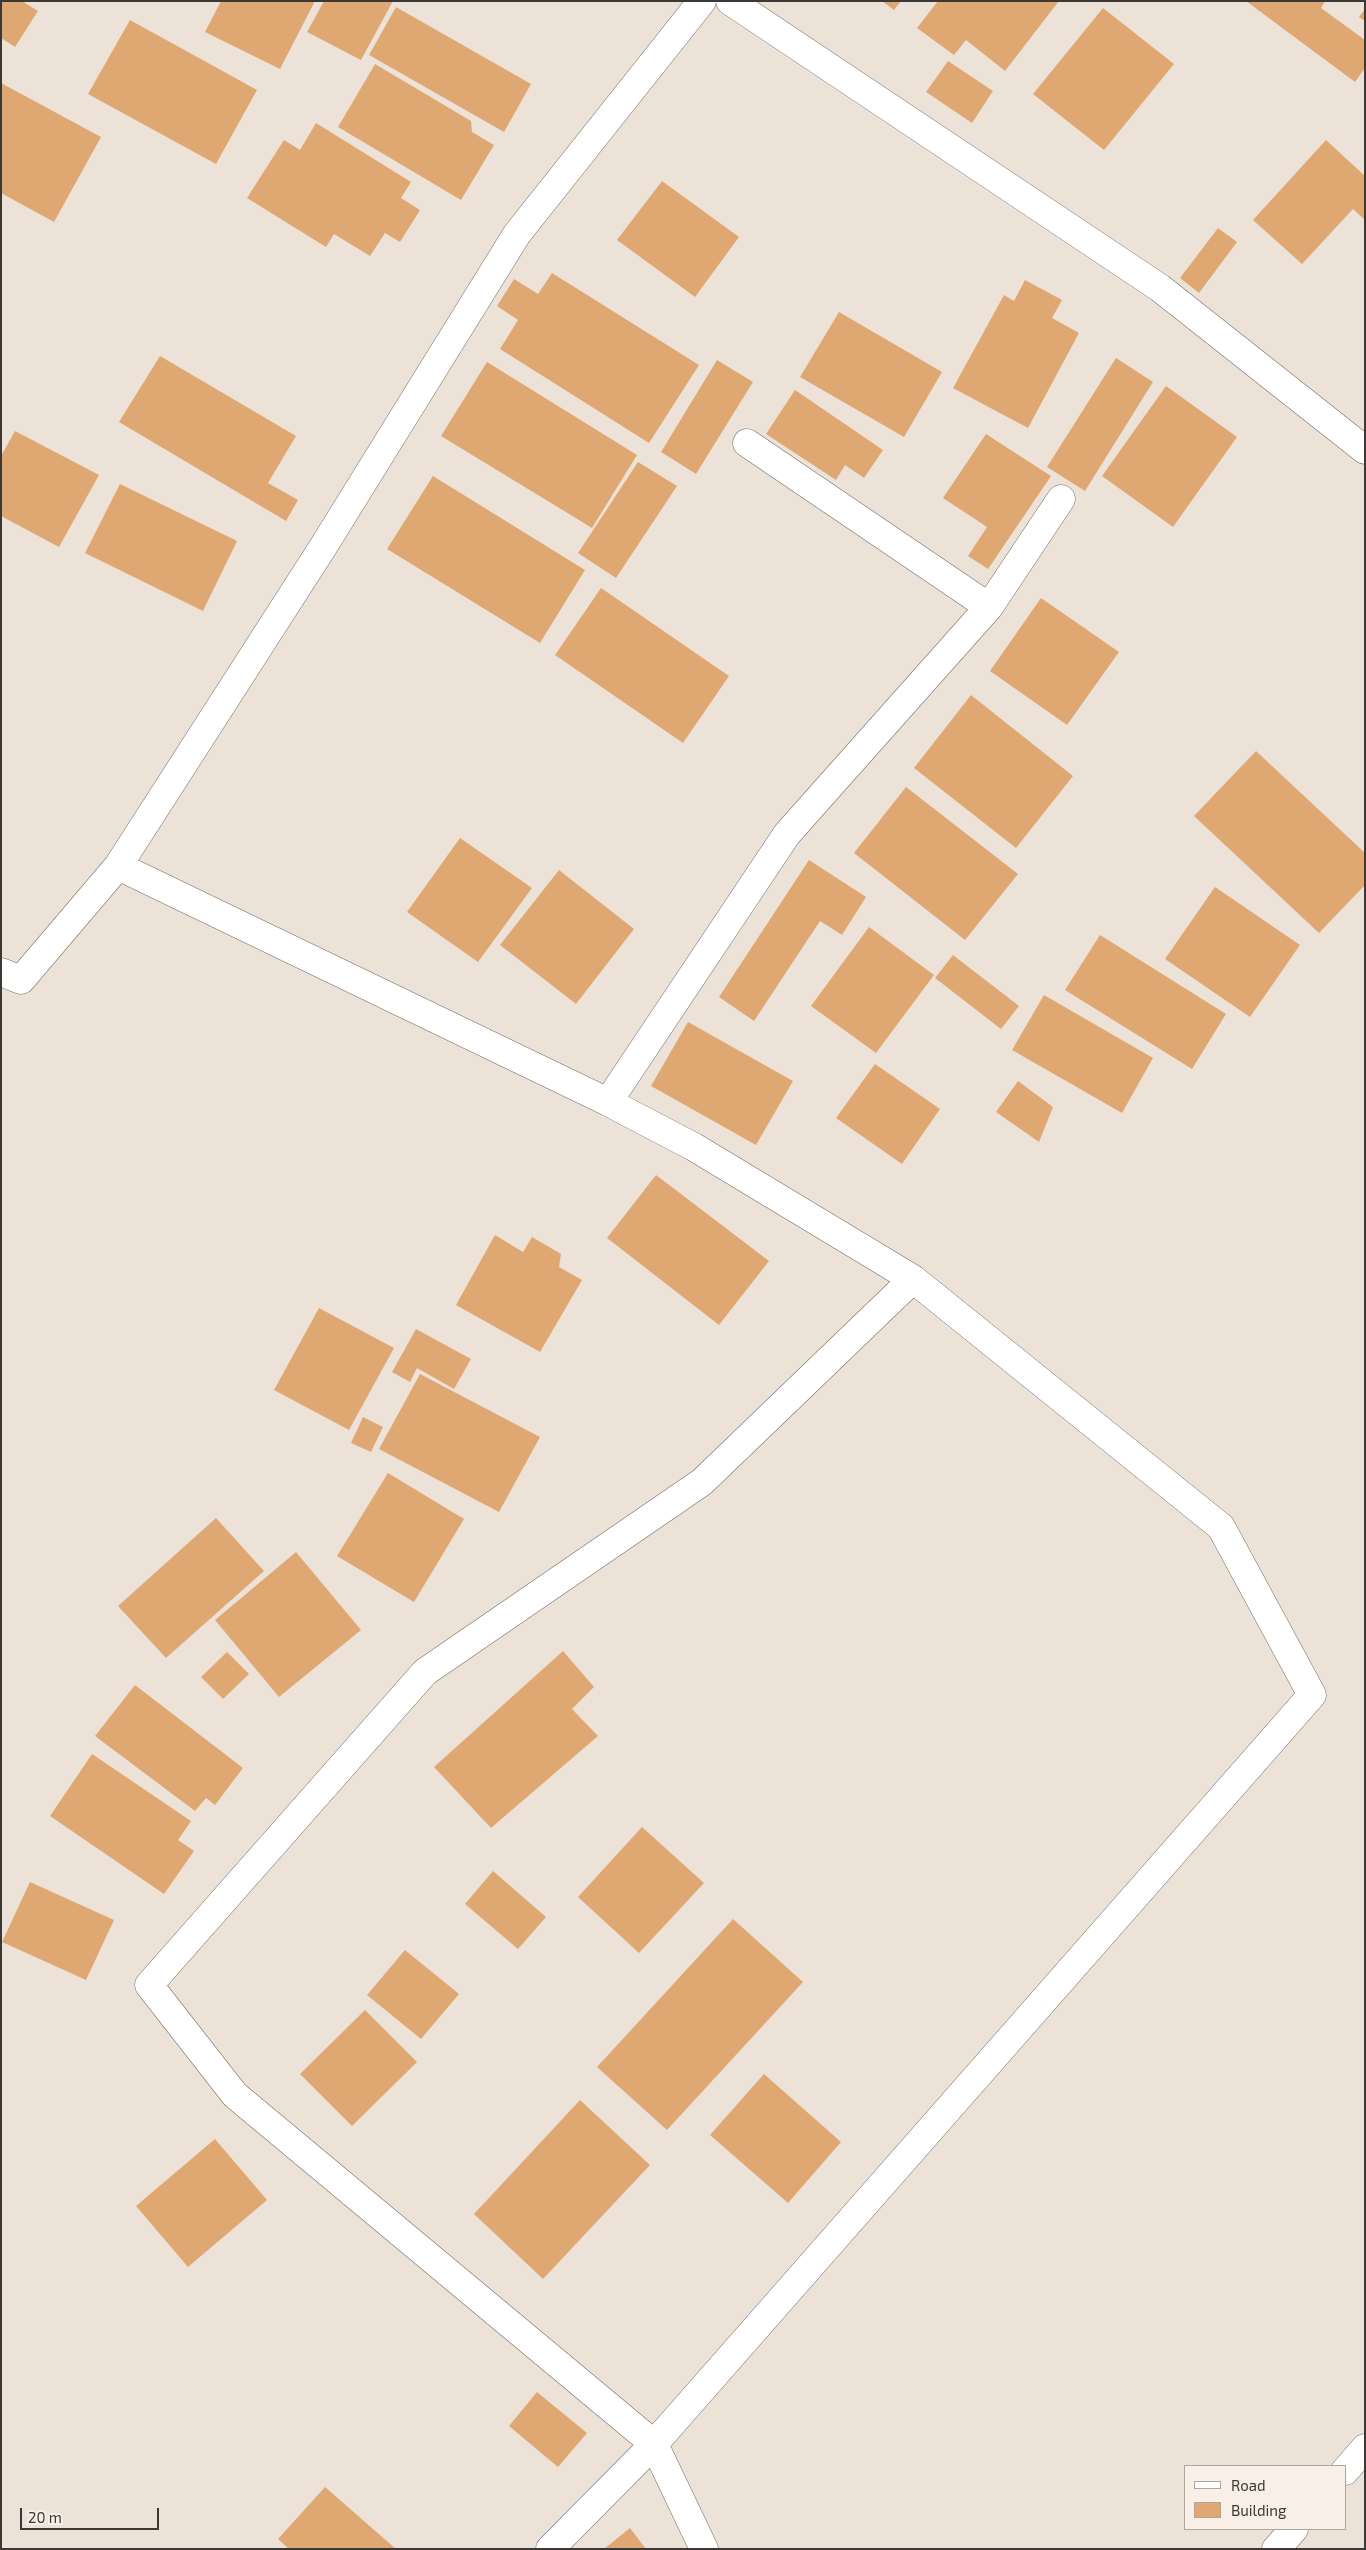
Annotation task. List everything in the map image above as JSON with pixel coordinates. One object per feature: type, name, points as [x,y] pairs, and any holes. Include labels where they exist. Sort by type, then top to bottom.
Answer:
[{"type":"street","points":[[1,972],[21,980],[118,866],[323,547],[517,234],[702,1]]},
{"type":"street","points":[[730,1],[1160,288],[1365,450]]},
{"type":"street","points":[[747,443],[989,607]]},
{"type":"street","points":[[608,1102],[787,834],[989,607],[1061,499]]},
{"type":"street","points":[[118,866],[608,1102],[694,1147],[914,1279],[1221,1527],[1312,1695],[654,2444],[550,2549]]},
{"type":"street","points":[[704,2549],[654,2444],[235,2095],[149,1985],[425,1672],[702,1482],[914,1279]]},
{"type":"street","points":[[1346,2470],[1365,2448]]},
{"type":"street","points":[[1276,2549],[1293,2530]]},
{"type":"building","points":[[1,1],[22,1],[38,11],[15,47],[1,38]]},
{"type":"building","points":[[221,1],[315,1],[280,69],[205,32]]},
{"type":"building","points":[[324,1],[393,1],[361,60],[307,32]]},
{"type":"building","points":[[882,1],[901,1],[894,10]]},
{"type":"building","points":[[938,1],[1059,1],[1005,71],[966,40],[954,55],[917,28]]},
{"type":"building","points":[[1246,1],[1325,1],[1321,8],[1365,40],[1365,68],[1355,82]]},
{"type":"building","points":[[396,7],[531,84],[504,132],[369,55]]},
{"type":"building","points":[[1103,8],[1174,64],[1104,150],[1033,94]]},
{"type":"building","points":[[1365,9],[1365,21],[1359,17]]},
{"type":"building","points":[[130,20],[257,90],[216,164],[88,94]]},
{"type":"building","points":[[948,61],[993,91],[972,123],[926,92]]},
{"type":"building","points":[[375,64],[471,121],[472,132],[494,145],[461,200],[338,127]]},
{"type":"building","points":[[1,83],[101,137],[54,222],[1,193]]},
{"type":"building","points":[[316,123],[411,182],[401,198],[420,210],[400,242],[385,233],[370,256],[334,234],[326,247],[247,198],[284,140],[300,150]]},
{"type":"building","points":[[1326,140],[1365,176],[1365,220],[1353,209],[1302,264],[1253,220]]},
{"type":"building","points":[[662,181],[739,237],[695,297],[617,240]]},
{"type":"building","points":[[1218,228],[1237,242],[1199,293],[1180,278]]},
{"type":"building","points":[[552,273],[699,365],[649,443],[500,349],[518,320],[497,306],[514,279],[538,294]]},
{"type":"building","points":[[1025,280],[1062,300],[1052,318],[1079,333],[1028,428],[953,388],[1004,295],[1014,301]]},
{"type":"building","points":[[839,312],[942,372],[904,437],[800,377]]},
{"type":"building","points":[[160,356],[296,436],[268,483],[298,500],[286,521],[119,422]]},
{"type":"building","points":[[1116,358],[1153,382],[1085,491],[1047,467]]},
{"type":"building","points":[[717,360],[753,382],[696,474],[661,452]]},
{"type":"building","points":[[487,362],[637,455],[592,528],[441,436]]},
{"type":"building","points":[[1166,386],[1237,437],[1173,527],[1102,476]]},
{"type":"building","points":[[795,390],[883,450],[864,478],[845,465],[836,480],[766,434]]},
{"type":"building","points":[[15,431],[99,475],[59,547],[1,516],[1,456]]},
{"type":"building","points":[[986,434],[1051,476],[988,569],[968,556],[987,527],[943,498]]},
{"type":"building","points":[[638,462],[677,486],[616,578],[578,553]]},
{"type":"building","points":[[433,476],[585,570],[540,643],[387,549]]},
{"type":"building","points":[[120,484],[237,541],[203,611],[85,553]]},
{"type":"building","points":[[601,588],[729,676],[683,743],[555,655]]},
{"type":"building","points":[[1041,598],[1119,652],[1067,725],[990,671]]},
{"type":"building","points":[[971,695],[1073,776],[1016,848],[914,768]]},
{"type":"building","points":[[1256,751],[1365,853],[1365,885],[1319,933],[1194,816]]},
{"type":"building","points":[[906,787],[1018,874],[965,940],[854,853]]},
{"type":"building","points":[[460,838],[532,888],[478,962],[407,912]]},
{"type":"building","points":[[809,860],[866,897],[842,935],[820,921],[754,1021],[719,997]]},
{"type":"building","points":[[559,870],[634,929],[576,1004],[500,945]]},
{"type":"building","points":[[1215,887],[1300,945],[1250,1017],[1165,959]]},
{"type":"building","points":[[869,927],[934,975],[876,1053],[811,1006]]},
{"type":"building","points":[[1100,935],[1226,1014],[1192,1069],[1065,990]]},
{"type":"building","points":[[953,955],[1019,1006],[1001,1029],[935,978]]},
{"type":"building","points":[[1044,995],[1153,1058],[1122,1113],[1012,1050]]},
{"type":"building","points":[[688,1022],[793,1081],[756,1145],[651,1086]]},
{"type":"building","points":[[875,1064],[940,1109],[902,1164],[836,1118]]},
{"type":"building","points":[[1018,1081],[1053,1107],[1039,1142],[996,1112]]},
{"type":"building","points":[[656,1175],[769,1261],[719,1325],[607,1238]]},
{"type":"building","points":[[495,1235],[523,1252],[532,1237],[561,1254],[559,1267],[582,1280],[540,1352],[456,1305]]},
{"type":"building","points":[[319,1308],[394,1348],[349,1430],[274,1390]]},
{"type":"building","points":[[416,1329],[471,1359],[454,1389],[417,1368],[410,1382],[392,1372]]},
{"type":"building","points":[[420,1374],[540,1437],[499,1512],[379,1449]]},
{"type":"building","points":[[363,1417],[383,1427],[371,1452],[351,1443]]},
{"type":"building","points":[[388,1473],[464,1519],[414,1602],[337,1556]]},
{"type":"building","points":[[216,1518],[264,1571],[166,1658],[118,1606]]},
{"type":"building","points":[[296,1552],[361,1630],[279,1697],[215,1620]]},
{"type":"building","points":[[563,1651],[594,1687],[572,1709],[598,1736],[491,1828],[434,1767]]},
{"type":"building","points":[[227,1652],[249,1674],[223,1699],[201,1677]]},
{"type":"building","points":[[135,1685],[243,1768],[215,1805],[206,1798],[195,1811],[95,1736]]},
{"type":"building","points":[[92,1754],[191,1821],[178,1840],[194,1851],[164,1894],[50,1816]]},
{"type":"building","points":[[642,1827],[704,1883],[639,1953],[578,1897]]},
{"type":"building","points":[[493,1871],[546,1917],[518,1949],[465,1904]]},
{"type":"building","points":[[30,1882],[114,1920],[86,1980],[2,1942]]},
{"type":"building","points":[[733,1919],[803,1982],[667,2130],[597,2067]]},
{"type":"building","points":[[405,1950],[459,1994],[421,2039],[367,1995]]},
{"type":"building","points":[[365,2010],[417,2062],[352,2126],[300,2074]]},
{"type":"building","points":[[764,2074],[841,2142],[788,2203],[710,2135]]},
{"type":"building","points":[[580,2100],[650,2165],[543,2279],[474,2214]]},
{"type":"building","points":[[215,2139],[267,2200],[188,2267],[136,2206]]},
{"type":"building","points":[[537,2392],[587,2433],[558,2467],[509,2426]]},
{"type":"building","points":[[325,2487],[396,2549],[289,2549],[278,2539]]},
{"type":"building","points":[[630,2528],[646,2549],[604,2549]]}]
